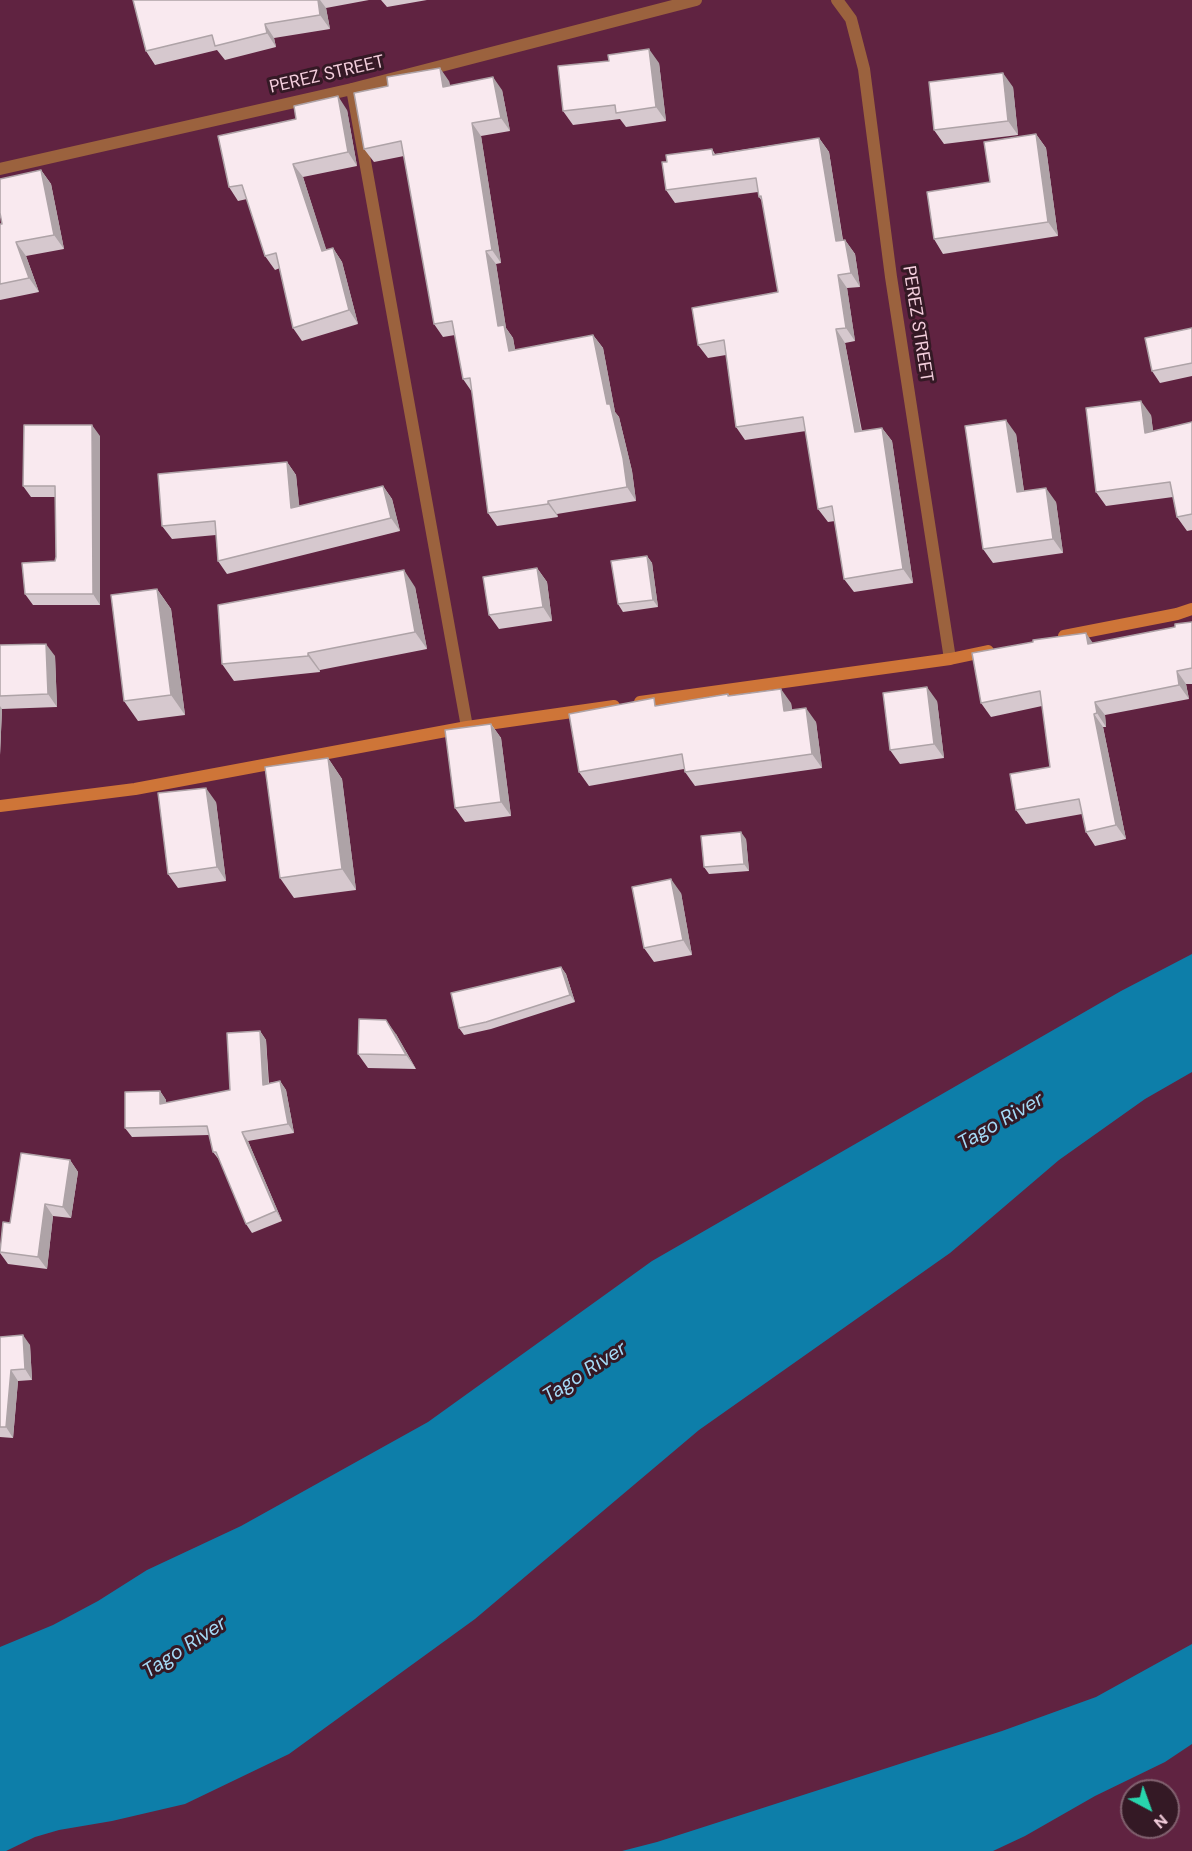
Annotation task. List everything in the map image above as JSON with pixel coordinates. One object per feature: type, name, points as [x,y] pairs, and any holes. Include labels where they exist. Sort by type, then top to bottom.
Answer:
[{"type":"street","name":"PEREZ STREET","points":[[0,169],[352,89],[696,0]]},
{"type":"street","name":"PEREZ STREET","points":[[837,0],[851,19],[864,69],[891,278],[950,659]]},
{"type":"street","points":[[352,89],[466,727]]},
{"type":"street","points":[[1052,639],[1192,609]]},
{"type":"street","points":[[0,806],[135,789],[466,727],[950,659],[996,650]]},
{"type":"water","name":"Tago River","points":[[1192,954],[1192,1072],[1145,1099],[1059,1160],[950,1253],[699,1430],[475,1619],[289,1754],[185,1804],[112,1821],[59,1830],[35,1837],[6,1851],[0,1851],[0,1647],[53,1625],[98,1601],[147,1570],[241,1526],[428,1422],[652,1261],[1121,991]]},
{"type":"water","points":[[1192,1644],[1192,1744],[1165,1762],[1130,1779],[1120,1779],[1120,1784],[993,1851],[622,1851],[657,1842],[1002,1731],[1096,1697]]},
{"type":"building","points":[[133,0],[318,0],[320,15],[265,24],[267,33],[215,46],[212,35],[146,51]]},
{"type":"building","points":[[649,49],[656,107],[616,113],[615,105],[563,111],[558,66],[609,61],[608,55]]},
{"type":"building","points":[[440,68],[443,87],[493,77],[501,118],[472,123],[492,250],[486,251],[498,326],[504,325],[509,351],[593,335],[607,404],[610,404],[623,458],[627,487],[548,501],[548,504],[488,513],[470,378],[463,379],[452,321],[434,324],[401,141],[364,149],[354,93],[388,86],[387,77]]},
{"type":"building","points":[[1003,73],[1008,121],[934,130],[929,82]]},
{"type":"building","points":[[338,96],[348,152],[293,164],[322,251],[333,248],[349,310],[293,328],[276,253],[265,256],[242,185],[229,187],[218,136],[296,119],[294,106]]},
{"type":"building","points":[[1036,134],[1048,222],[934,239],[927,192],[990,182],[984,142]]},
{"type":"building","points":[[819,138],[836,241],[845,240],[851,273],[838,275],[846,328],[836,329],[855,432],[882,428],[903,569],[844,579],[832,506],[818,509],[803,417],[736,427],[724,340],[698,345],[692,308],[778,292],[756,178],[666,190],[662,162],[667,162],[666,155],[712,149],[713,155]]},
{"type":"building","points":[[41,170],[54,235],[16,242],[29,278],[0,284],[0,224],[2,224],[0,179]]},
{"type":"building","points":[[1192,328],[1192,363],[1152,371],[1145,338]]},
{"type":"building","points":[[1141,401],[1145,433],[1192,422],[1192,514],[1177,517],[1170,482],[1096,492],[1086,408]]},
{"type":"building","points":[[1006,420],[1017,492],[1046,488],[1053,539],[983,549],[965,426]]},
{"type":"building","points":[[24,425],[92,425],[93,594],[25,594],[22,563],[55,561],[56,557],[55,486],[23,486]]},
{"type":"building","points":[[287,462],[291,508],[383,486],[391,518],[218,561],[215,521],[162,526],[158,474]]},
{"type":"building","points":[[647,556],[653,600],[618,604],[611,561]]},
{"type":"building","points":[[537,568],[543,607],[489,615],[483,577]]},
{"type":"building","points":[[404,570],[415,632],[308,653],[308,656],[222,664],[218,605]]},
{"type":"building","points":[[157,589],[171,695],[124,701],[111,595]]},
{"type":"building","points":[[1192,622],[1192,668],[1177,671],[1179,685],[1095,702],[1097,713],[1094,714],[1116,825],[1086,832],[1079,799],[1016,810],[1010,774],[1050,767],[1040,691],[981,703],[972,653],[1033,642],[1033,640],[1086,633],[1088,644]]},
{"type":"building","points":[[46,644],[48,694],[0,696],[0,645]]},
{"type":"building","points":[[927,687],[934,744],[890,750],[883,693]]},
{"type":"building","points":[[781,689],[784,711],[806,708],[812,754],[685,772],[682,754],[579,772],[569,714],[654,698],[655,706],[728,694],[728,696]]},
{"type":"building","points":[[491,724],[501,802],[455,808],[445,730]]},
{"type":"building","points":[[328,758],[342,869],[280,878],[265,767]]},
{"type":"building","points":[[206,788],[217,867],[168,874],[158,793]]},
{"type":"building","points":[[741,832],[744,864],[704,867],[701,836]]},
{"type":"building","points":[[671,879],[683,940],[644,948],[632,887]]},
{"type":"building","points":[[561,967],[570,995],[486,1022],[459,1028],[451,993]]},
{"type":"building","points":[[359,1019],[386,1020],[406,1055],[358,1054]]},
{"type":"building","points":[[260,1031],[263,1085],[280,1081],[288,1124],[242,1132],[276,1211],[246,1224],[216,1152],[213,1152],[207,1126],[125,1128],[125,1092],[160,1091],[160,1104],[230,1090],[227,1033]]},
{"type":"building","points":[[21,1153],[70,1160],[63,1207],[45,1204],[38,1257],[0,1252],[3,1222],[10,1223]]},
{"type":"building","points":[[23,1335],[25,1369],[11,1370],[6,1427],[0,1427],[0,1337]]}]
